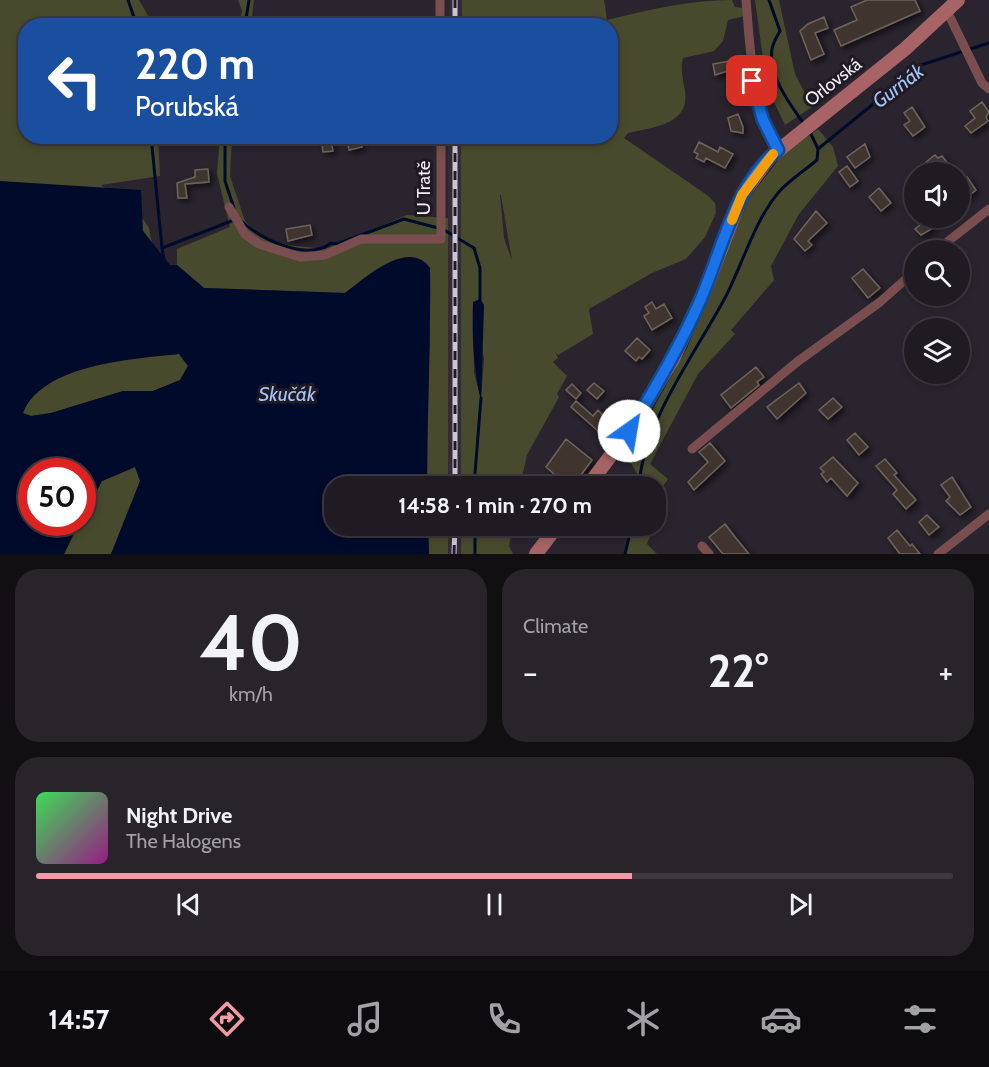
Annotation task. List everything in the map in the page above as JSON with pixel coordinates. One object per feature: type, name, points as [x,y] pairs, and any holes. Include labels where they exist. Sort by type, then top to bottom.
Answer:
[{"type":"main road","name":"Orlovská","points":[[595,476],[629,431],[673,359],[707,285],[742,195],[769,158],[811,122],[905,49],[958,0]]},
{"type":"main road","points":[[536,554],[550,536]]},
{"type":"street","points":[[440,0],[440,18]]},
{"type":"street","points":[[746,0],[752,81],[763,120],[778,150]]},
{"type":"street","points":[[947,11],[970,60],[989,89]]},
{"type":"street","name":"U Tratě","points":[[231,210],[245,234],[259,244],[300,257],[325,255],[361,239],[441,237],[441,144]]},
{"type":"street","points":[[950,240],[989,209]]},
{"type":"street","points":[[692,449],[798,362],[880,302],[904,281]]},
{"type":"street","points":[[938,554],[989,514]]},
{"type":"street","points":[[702,546],[709,554]]},
{"type":"shaded area","points":[[449,0],[462,0],[462,18],[449,18]]},
{"type":"shaded area","points":[[448,144],[461,144],[461,476],[448,476]]},
{"type":"shaded area","points":[[448,536],[461,536],[461,554],[448,554]]},
{"type":"green space","points":[[0,0],[139,0],[150,18],[18,18],[18,144],[158,144],[160,176],[101,185],[136,209],[149,228],[169,337],[169,355],[179,354],[188,366],[180,380],[153,391],[123,391],[51,413],[31,416],[23,413],[26,406],[0,407]]},
{"type":"green space","points":[[238,0],[254,0],[252,18],[240,18],[242,11]]},
{"type":"green space","points":[[462,0],[604,0],[607,18],[462,18]]},
{"type":"green space","points":[[732,0],[735,7],[743,8],[745,16],[728,20],[723,41],[714,51],[683,58],[685,102],[682,111],[668,122],[628,133],[624,138],[707,195],[715,203],[716,213],[705,237],[686,259],[652,273],[589,309],[593,334],[558,355],[555,352],[558,358],[553,362],[567,376],[557,394],[559,397],[527,455],[522,476],[461,476],[461,144],[618,144],[618,18],[615,18],[684,4]],"holes":[[[500,195],[501,195],[512,261],[504,238]],[[473,302],[484,359],[481,399],[474,373]]]},
{"type":"green space","points":[[755,0],[779,0],[795,74],[812,107],[785,125],[767,88]]},
{"type":"green space","points":[[818,129],[833,147],[838,166],[799,214],[771,266],[774,280],[731,330],[735,334],[698,374],[650,464],[664,476],[638,476],[627,456],[687,348],[749,198],[783,154]]},
{"type":"green space","points":[[219,144],[232,144],[230,176],[245,221],[256,234],[287,245],[325,249],[407,215],[448,218],[448,476],[427,476],[430,268],[426,263],[354,286],[345,293],[204,288],[177,265],[177,249],[230,227],[217,174]]},
{"type":"green space","points":[[135,467],[140,481],[111,554],[64,554],[73,536],[96,536],[96,493],[102,481]]},
{"type":"green space","points":[[428,536],[448,536],[448,554],[429,554]]},
{"type":"green space","points":[[461,536],[511,536],[509,546],[513,554],[461,554]]},
{"type":"green space","points":[[631,536],[650,536],[647,544],[657,554],[625,554]]},
{"type":"water","name":"Skučák","points":[[0,181],[141,190],[143,231],[170,265],[177,265],[204,288],[345,293],[374,271],[398,259],[410,257],[421,260],[430,268],[427,476],[324,476],[324,536],[428,536],[429,554],[111,554],[140,481],[135,467],[102,481],[96,492],[96,458],[18,458],[18,536],[72,536],[64,554],[0,554]],"holes":[[[179,354],[188,366],[180,380],[153,391],[123,391],[51,413],[31,416],[23,413],[34,397],[49,384],[91,367],[138,358]]]},
{"type":"water","points":[[480,299],[484,305],[481,401],[475,364],[473,327],[473,302]]},
{"type":"building","points":[[867,0],[915,0],[920,11],[841,46],[834,30],[857,20],[851,7]]},
{"type":"building","points":[[824,17],[828,28],[815,33],[824,54],[811,60],[800,31],[808,24]]},
{"type":"building","points":[[730,61],[731,70],[715,75],[713,64]]},
{"type":"building","points":[[982,102],[989,112],[986,117],[988,121],[971,133],[965,126],[975,118],[970,111]]},
{"type":"building","points":[[912,107],[925,127],[913,136],[904,125],[910,121],[904,113]]},
{"type":"building","points":[[738,114],[743,133],[731,131],[728,118]]},
{"type":"building","points":[[699,142],[718,152],[720,147],[733,154],[725,168],[706,158],[704,162],[696,158],[698,154],[694,152]]},
{"type":"building","points":[[322,144],[332,144],[333,151],[323,152]]},
{"type":"building","points":[[348,144],[361,144],[362,147],[349,150]]},
{"type":"building","points":[[865,144],[870,157],[855,168],[847,157]]},
{"type":"building","points":[[935,155],[938,158],[942,156],[947,162],[926,162]]},
{"type":"building","points":[[847,166],[858,181],[850,187],[839,172]]},
{"type":"building","points":[[208,169],[209,182],[185,184],[187,198],[178,198],[177,183],[195,177],[195,170]]},
{"type":"building","points":[[970,181],[976,190],[970,194]]},
{"type":"building","points":[[879,188],[891,203],[881,211],[869,197]]},
{"type":"building","points":[[816,211],[827,223],[808,241],[812,245],[805,251],[794,239]]},
{"type":"building","points":[[310,225],[312,235],[288,241],[286,229]]},
{"type":"building","points":[[916,228],[933,228],[921,235]]},
{"type":"building","points":[[863,269],[880,288],[868,298],[852,278]]},
{"type":"building","points":[[652,302],[656,309],[664,304],[672,318],[652,330],[644,316],[649,313],[645,307]]},
{"type":"building","points":[[637,338],[650,350],[642,359],[639,357],[636,361],[625,351]]},
{"type":"building","points":[[756,367],[764,377],[757,382],[759,385],[731,408],[721,395]]},
{"type":"building","points":[[594,383],[604,391],[597,399],[587,390]]},
{"type":"building","points":[[799,383],[806,393],[777,419],[767,407]]},
{"type":"building","points":[[572,384],[581,393],[576,399],[566,390]]},
{"type":"building","points":[[833,398],[842,407],[828,419],[819,410]]},
{"type":"building","points":[[576,401],[593,416],[598,410],[608,420],[598,431],[571,407]]},
{"type":"building","points":[[855,433],[868,447],[859,455],[847,440]]},
{"type":"building","points":[[566,439],[592,460],[580,476],[556,476],[546,467]]},
{"type":"building","points":[[710,443],[725,461],[694,490],[688,482],[708,462],[699,452]]},
{"type":"building","points":[[833,457],[858,483],[847,496],[831,478],[827,482],[821,474],[824,472],[820,468]]},
{"type":"building","points":[[885,459],[897,473],[894,475],[916,500],[906,509],[893,494],[897,490],[876,466]]},
{"type":"building","points":[[952,477],[971,507],[960,515],[946,501],[950,497],[941,485]]},
{"type":"building","points":[[927,515],[939,527],[929,535],[919,522]]},
{"type":"building","points":[[725,524],[749,554],[723,554],[709,537]]},
{"type":"building","points":[[897,530],[920,554],[900,554],[888,538]]},
{"type":"waterway","points":[[128,0],[134,18]]},
{"type":"waterway","points":[[246,18],[249,0]]},
{"type":"waterway","points":[[769,0],[780,31],[772,49],[773,69],[781,89],[804,124]]},
{"type":"waterway","name":"Gurňák","points":[[818,149],[921,65],[989,43]]},
{"type":"waterway","points":[[641,476],[650,437],[660,413],[726,296],[762,217],[782,189],[817,160],[818,149],[810,132]]},
{"type":"waterway","points":[[152,144],[162,248]]},
{"type":"waterway","points":[[225,144],[225,181],[234,208]]},
{"type":"waterway","points":[[241,221],[272,241],[284,246],[310,250],[331,243],[337,244],[404,219],[438,228]]},
{"type":"waterway","points":[[164,260],[162,248],[234,220]]},
{"type":"waterway","points":[[444,230],[474,248],[480,268],[480,301]]},
{"type":"waterway","points":[[475,476],[481,398]]},
{"type":"waterway","points":[[475,536],[475,554]]},
{"type":"waterway","points":[[625,554],[629,536]]},
{"type":"railway","points":[[455,0],[455,18]]},
{"type":"railway","points":[[455,144],[455,476]]},
{"type":"railway","points":[[454,554],[455,536]]},
{"type":"slow traffic","points":[[732,220],[742,195],[773,154]]},
{"type":"route","points":[[629,431],[673,359],[707,285],[742,195],[769,158],[778,150],[763,120],[752,81]]}]
